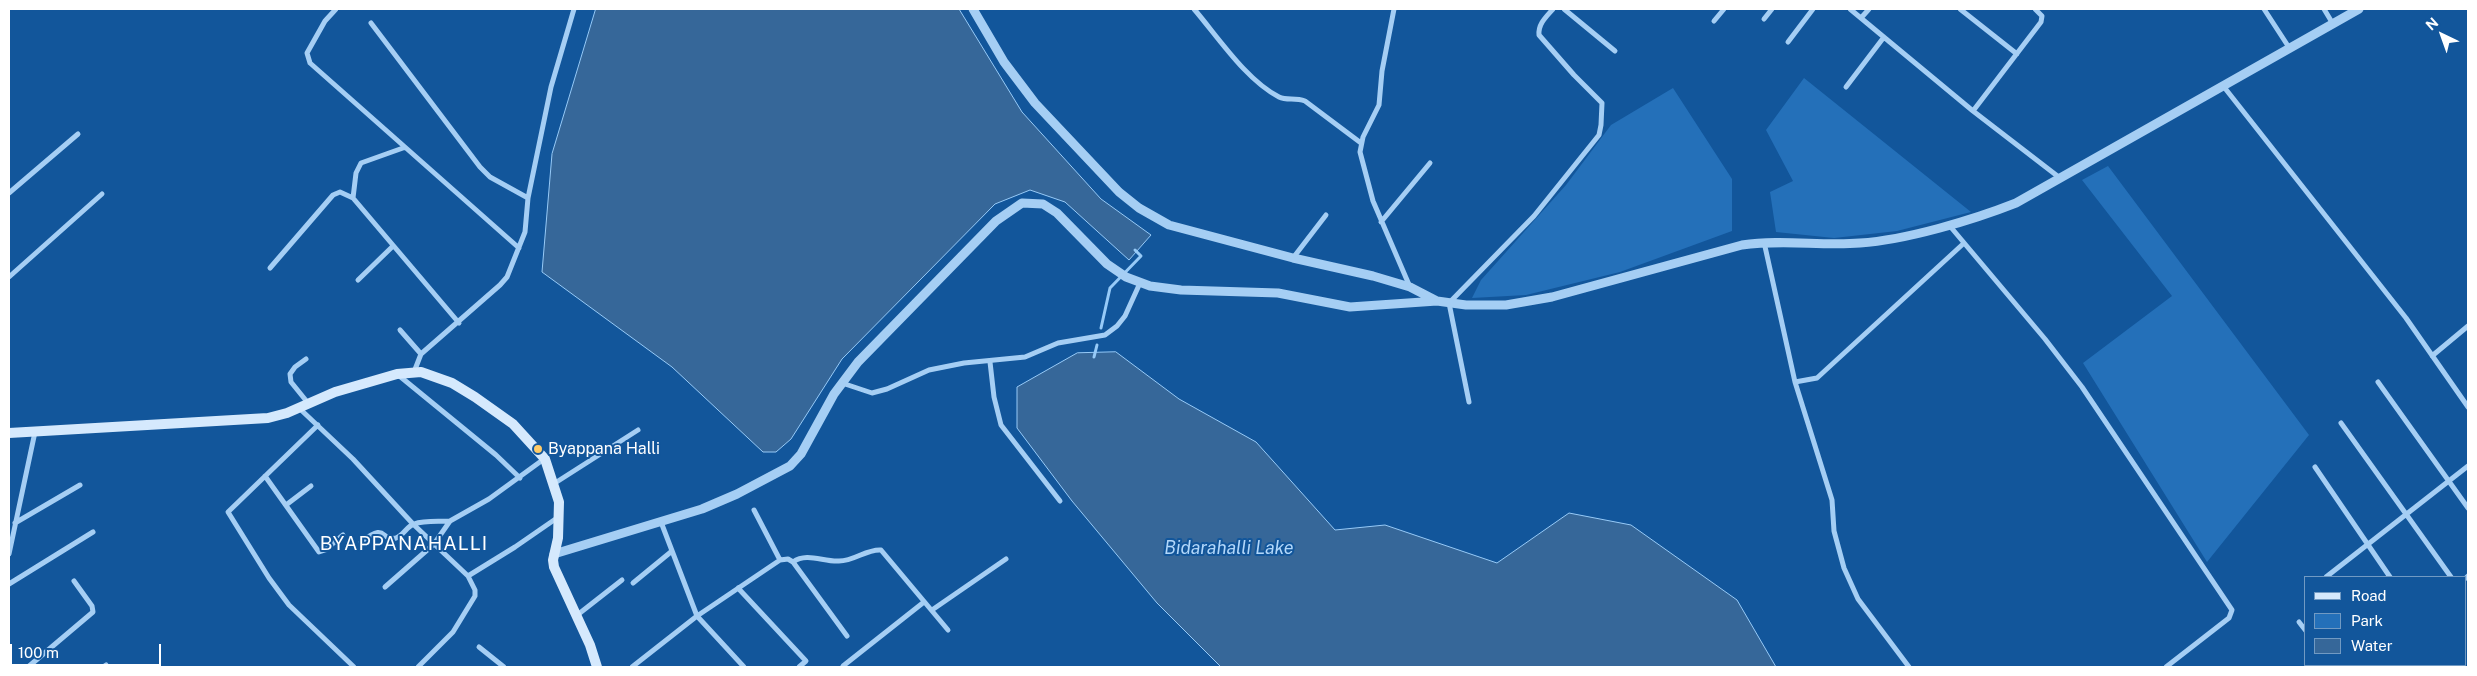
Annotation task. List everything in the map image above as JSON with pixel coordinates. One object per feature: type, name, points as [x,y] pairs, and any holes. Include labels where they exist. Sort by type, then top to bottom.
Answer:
[{"type":"main road","points":[[9,433],[246,420],[274,416],[299,408],[335,392],[397,374],[414,372],[441,378],[475,397],[519,430],[545,459],[555,483],[560,516],[554,554],[556,574],[597,667]]},
{"type":"street","points":[[336,9],[324,21],[307,53],[310,63],[403,148],[519,248]]},
{"type":"street","points":[[414,372],[421,354],[459,323],[507,277],[527,225],[528,198],[552,87],[574,9]]},
{"type":"street","points":[[973,9],[1004,62],[1035,103],[1128,200],[1163,223],[1410,287],[1437,301]]},
{"type":"street","points":[[1194,9],[1246,71],[1266,89],[1280,98],[1295,98],[1305,102],[1361,143]]},
{"type":"street","points":[[1394,9],[1382,71],[1379,105],[1361,143],[1362,164],[1381,222],[1410,287]]},
{"type":"street","points":[[1449,303],[1534,216],[1601,130],[1602,103],[1574,76],[1539,35],[1542,21],[1553,9]]},
{"type":"street","points":[[1564,9],[1616,51]]},
{"type":"street","points":[[1714,21],[1724,9]]},
{"type":"street","points":[[1764,19],[1772,9]]},
{"type":"street","points":[[1788,42],[1813,9]]},
{"type":"street","points":[[1850,9],[1973,111],[2060,178]]},
{"type":"street","points":[[1861,18],[1869,9]]},
{"type":"street","points":[[1960,9],[2016,54]]},
{"type":"street","points":[[1973,111],[2042,18],[2035,9]]},
{"type":"street","points":[[2264,9],[2290,49]]},
{"type":"street","points":[[2324,9],[2333,24]]},
{"type":"street","points":[[554,554],[719,503],[790,466],[805,447],[842,382],[858,362],[996,221],[1017,205],[1029,202],[1050,208],[1107,264],[1126,277],[1140,283],[1170,289],[1278,293],[1350,307],[1437,301],[1491,306],[1552,297],[1643,274],[1722,250],[1764,242],[1861,243],[1949,224],[2016,203],[2360,9]]},
{"type":"street","points":[[371,22],[480,167],[490,177],[528,198]]},
{"type":"street","points":[[1846,87],[1884,37]]},
{"type":"street","points":[[2224,86],[2406,318],[2468,408]]},
{"type":"street","points":[[9,193],[78,134]]},
{"type":"street","points":[[353,198],[356,172],[361,163],[403,148]]},
{"type":"street","points":[[1381,222],[1430,163]]},
{"type":"street","points":[[270,268],[333,195],[340,192],[353,198],[459,323]]},
{"type":"street","points":[[9,277],[102,194]]},
{"type":"street","points":[[1294,258],[1326,215]]},
{"type":"street","points":[[1949,224],[1963,244],[2045,339],[2082,387],[2232,610],[2229,618],[2166,667]]},
{"type":"street","points":[[1764,242],[1795,382],[1832,500],[1834,531],[1850,585],[1909,667]]},
{"type":"street","points":[[1795,382],[1817,378],[1963,244]]},
{"type":"street","points":[[358,280],[392,246]]},
{"type":"street","points":[[842,382],[872,394],[887,390],[929,370],[964,363],[990,362],[1025,357],[1058,343],[1105,335],[1117,326],[1125,316],[1140,283]]},
{"type":"street","points":[[1449,303],[1469,402]]},
{"type":"street","points":[[2432,356],[2468,326]]},
{"type":"street","points":[[400,330],[421,354]]},
{"type":"street","points":[[306,359],[295,367],[290,374],[291,382],[309,403]]},
{"type":"street","points":[[990,362],[994,397],[1001,425],[1060,502]]},
{"type":"street","points":[[397,374],[496,455],[520,478]]},
{"type":"street","points":[[2378,382],[2468,508]]},
{"type":"street","points":[[299,408],[353,459],[413,524],[468,576],[475,590],[475,596],[453,632],[418,667]]},
{"type":"street","points":[[2341,423],[2450,576]]},
{"type":"street","points":[[318,426],[228,512],[284,597],[304,621],[354,667]]},
{"type":"street","points":[[555,483],[638,430]]},
{"type":"street","points":[[9,554],[35,431]]},
{"type":"street","points":[[385,587],[434,544],[450,521],[488,499],[545,459]]},
{"type":"street","points":[[2327,576],[2468,466]]},
{"type":"street","points":[[2315,467],[2389,576]]},
{"type":"street","points":[[265,476],[319,552],[325,550],[343,536]]},
{"type":"street","points":[[16,523],[80,484]]},
{"type":"street","points":[[286,506],[312,486]]},
{"type":"street","points":[[754,510],[780,560]]},
{"type":"street","points":[[468,576],[560,516]]},
{"type":"street","points":[[361,542],[374,532],[380,532],[391,538],[396,538],[413,524],[450,521]]},
{"type":"street","points":[[662,522],[697,616],[744,667]]},
{"type":"street","points":[[9,584],[93,532]]},
{"type":"street","points":[[793,562],[802,557],[839,561],[859,557],[870,551],[881,550],[948,630]]},
{"type":"street","points":[[633,583],[672,551]]},
{"type":"street","points":[[636,666],[697,616],[780,560],[788,559],[793,562],[847,636]]},
{"type":"street","points":[[932,610],[1006,559]]},
{"type":"street","points":[[576,616],[622,580]]},
{"type":"street","points":[[28,667],[93,612],[92,606],[74,581]]},
{"type":"street","points":[[738,588],[806,661],[799,667]]},
{"type":"street","points":[[843,666],[924,602]]},
{"type":"street","points":[[2299,622],[2304,628]]},
{"type":"street","points":[[479,647],[504,667]]},
{"type":"green space","points":[[1804,78],[1971,212],[1897,231],[1834,238],[1776,232],[1770,192],[1793,181],[1766,130]]},
{"type":"green space","points":[[1673,88],[1732,179],[1732,231],[1620,272],[1526,295],[1472,298],[1481,280],[1566,185],[1611,125]]},
{"type":"green space","points":[[2108,166],[2309,435],[2207,562],[2083,363],[2172,296],[2082,180]]},
{"type":"water","points":[[596,9],[959,9],[1022,112],[1101,199],[1151,235],[1129,260],[1065,202],[1030,190],[995,204],[842,359],[791,439],[776,452],[763,452],[672,367],[542,272],[552,154]]},
{"type":"water","name":"Bidarahalli Lake","points":[[1116,352],[1179,399],[1256,442],[1335,530],[1385,525],[1497,563],[1569,513],[1631,525],[1737,600],[1776,667],[1221,667],[1157,603],[1072,501],[1017,428],[1017,387],[1077,353]]},
{"type":"waterway","points":[[1101,328],[1110,288],[1141,256],[1135,250]]},
{"type":"waterway","points":[[1094,357],[1097,345]]},
{"type":"place","name":"Byappana Halli","points":[[538,449]]},
{"type":"district","name":"BYAPPANAHALLI","points":[[404,544]]}]
